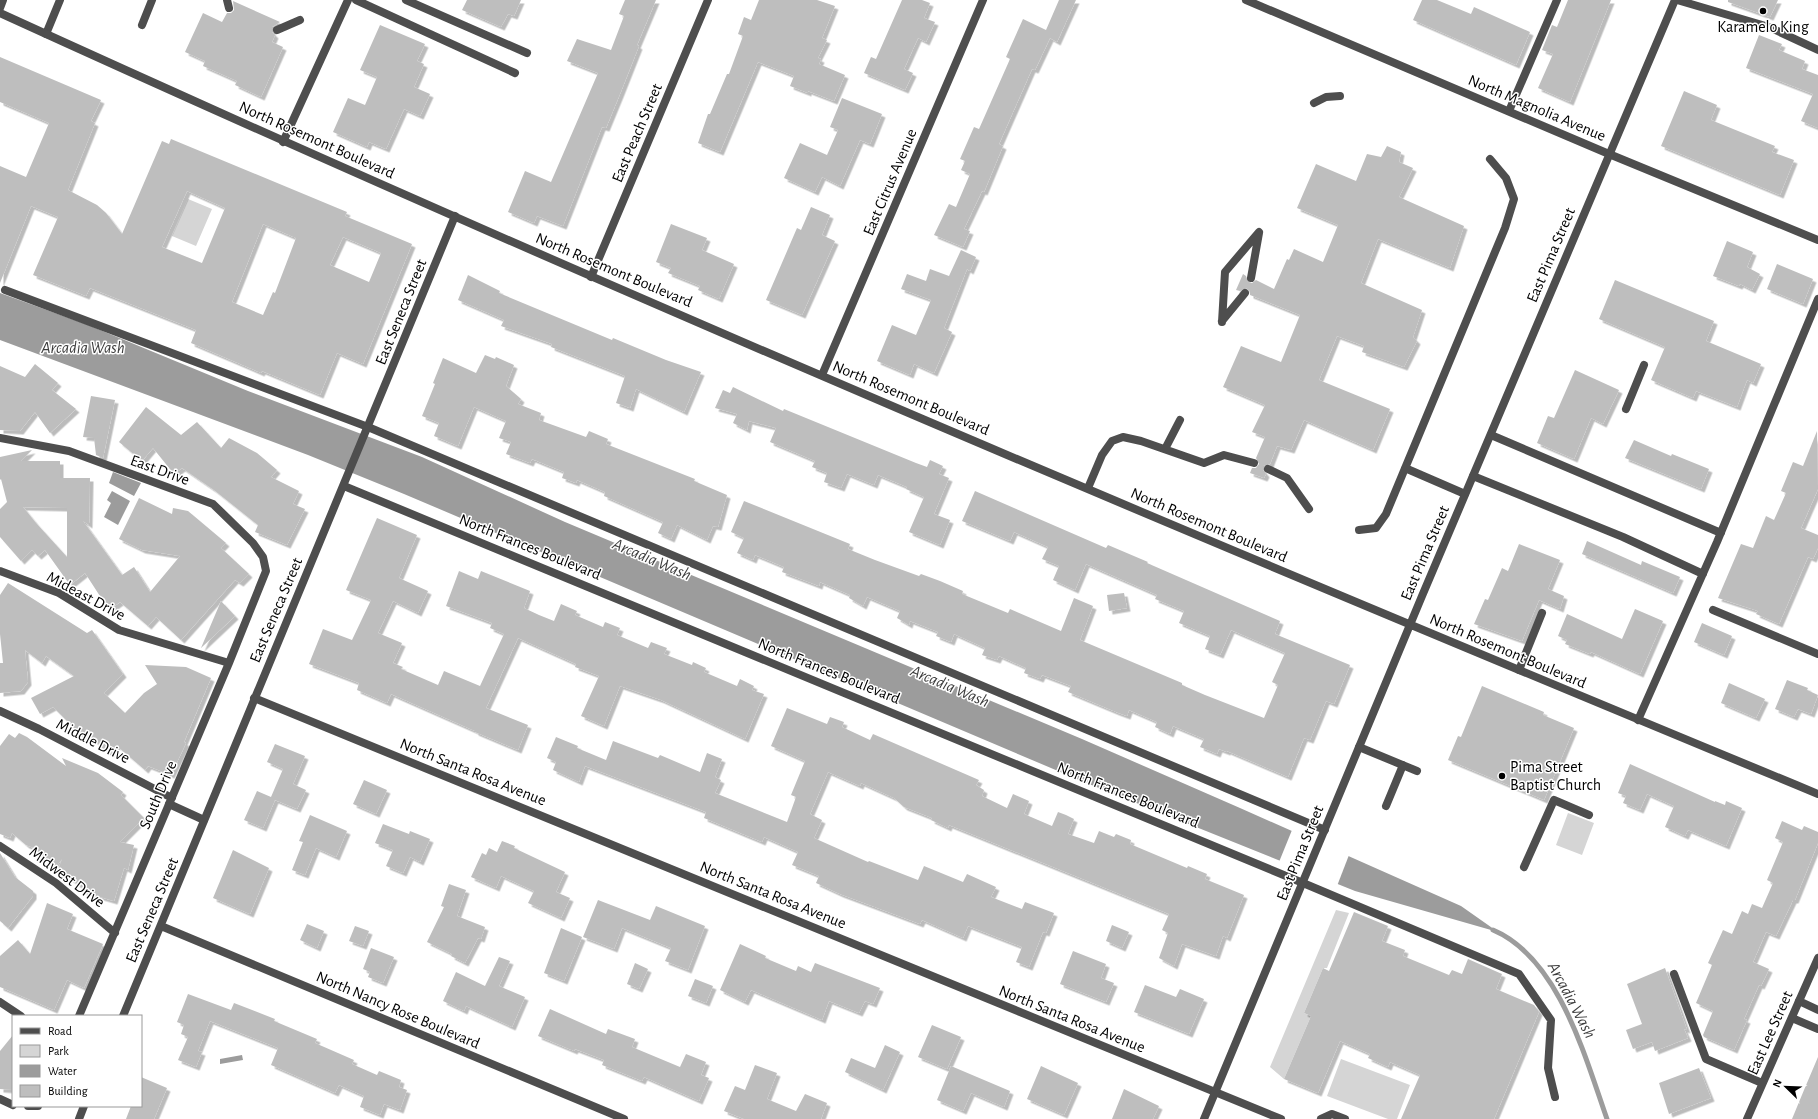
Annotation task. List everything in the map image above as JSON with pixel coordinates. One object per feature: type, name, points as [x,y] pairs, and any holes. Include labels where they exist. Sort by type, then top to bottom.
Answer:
[{"type":"street","points":[[0,8],[3,0]]},
{"type":"street","points":[[46,34],[60,0]]},
{"type":"street","points":[[142,25],[152,0]]},
{"type":"street","points":[[283,142],[348,0]]},
{"type":"street","points":[[356,0],[515,73]]},
{"type":"street","points":[[406,0],[527,53]]},
{"type":"street","name":"East Peach Street","points":[[591,277],[708,0]]},
{"type":"street","name":"East Citrus Avenue","points":[[822,375],[983,0]]},
{"type":"street","name":"North Magnolia Avenue","points":[[1246,0],[1609,154],[1818,240]]},
{"type":"street","points":[[1509,111],[1557,0]]},
{"type":"street","points":[[1676,0],[1769,27],[1818,50]]},
{"type":"street","name":"East Pima Street","points":[[1204,1119],[1465,494],[1676,0]]},
{"type":"street","name":"North Rosemont Boulevard","points":[[0,13],[283,142],[455,216],[591,277],[1410,625],[1818,794]]},
{"type":"street","points":[[277,30],[300,20]]},
{"type":"street","points":[[1314,103],[1326,97],[1340,96]]},
{"type":"street","points":[[1359,530],[1376,528],[1386,514],[1505,228],[1514,199],[1506,178],[1490,159]]},
{"type":"street","name":"East Seneca Street","points":[[123,1015],[162,926],[254,698],[455,216]]},
{"type":"street","points":[[1245,293],[1222,322],[1226,272],[1259,232],[1251,278]]},
{"type":"street","points":[[5,290],[367,430],[1324,832]]},
{"type":"street","points":[[1638,720],[1721,533],[1818,299]]},
{"type":"street","points":[[1626,409],[1644,365]]},
{"type":"street","points":[[1165,449],[1180,420]]},
{"type":"street","points":[[1490,435],[1721,533]]},
{"type":"street","points":[[1088,488],[1102,455],[1112,441],[1123,437],[1165,449],[1204,463],[1224,455],[1254,463]]},
{"type":"street","name":"East Drive","points":[[0,438],[68,451],[213,504],[253,543],[263,557],[266,571],[262,584]]},
{"type":"street","points":[[1405,468],[1465,494]]},
{"type":"street","points":[[1268,469],[1287,478],[1309,509]]},
{"type":"street","points":[[1473,476],[1623,537],[1703,574]]},
{"type":"street","name":"North Frances Boulevard","points":[[345,482],[1519,974],[1551,1020],[1548,1068],[1555,1098]]},
{"type":"street","name":"Mideast Drive","points":[[0,571],[59,593],[119,630],[229,663]]},
{"type":"street","name":"South Drive","points":[[79,1015],[116,933],[262,584]]},
{"type":"street","points":[[1712,610],[1818,654]]},
{"type":"street","points":[[1519,670],[1542,613]]},
{"type":"street","name":"North Santa Rosa Avenue","points":[[254,698],[1280,1119]]},
{"type":"street","name":"Middle Drive","points":[[0,711],[39,729],[204,820]]},
{"type":"street","points":[[1359,747],[1417,771]]},
{"type":"street","points":[[1386,806],[1403,765]]},
{"type":"street","points":[[1524,867],[1554,800],[1589,815]]},
{"type":"street","name":"Midwest Drive","points":[[0,846],[56,884],[116,933]]},
{"type":"street","name":"North Nancy Rose Boulevard","points":[[162,926],[624,1119]]},
{"type":"street","name":"East Lee Street","points":[[1747,1119],[1818,958]]},
{"type":"street","points":[[1674,974],[1706,1059],[1762,1083]]},
{"type":"street","points":[[1799,1001],[1818,1010]]},
{"type":"street","points":[[0,1002],[20,1015]]},
{"type":"street","points":[[1792,1018],[1818,1029]]},
{"type":"street","points":[[0,1099],[12,1105]]},
{"type":"street","points":[[79,1119],[84,1107]]},
{"type":"street","points":[[1321,1119],[1332,1114],[1345,1119]]},
{"type":"green space","points":[[188,199],[212,209],[196,246],[172,236]]},
{"type":"green space","points":[[1568,813],[1594,823],[1582,855],[1556,845]]},
{"type":"green space","points":[[1336,910],[1349,913],[1327,968],[1323,968],[1304,1013],[1311,1016],[1284,1079],[1270,1067]]},
{"type":"green space","points":[[1341,1059],[1410,1085],[1397,1119],[1388,1119],[1327,1096]]},
{"type":"water","name":"Arcadia Wash","points":[[0,293],[88,325],[248,391],[422,457],[565,522],[1082,739],[1240,808],[1461,906],[1498,932],[1355,891],[1084,782],[404,494],[308,455],[0,340]]},
{"type":"water","points":[[113,472],[141,483],[134,496],[109,483]]},
{"type":"water","points":[[112,491],[130,501],[118,525],[104,517],[111,503],[107,500]]},
{"type":"water","points":[[242,1055],[243,1060],[220,1064],[220,1059]]},
{"type":"pier","points":[[1292,830],[1349,855],[1337,886],[1279,862]]},
{"type":"building","points":[[467,0],[521,0],[514,16],[508,14],[501,27],[462,10]]},
{"type":"building","points":[[625,0],[656,0],[637,45],[639,46],[620,94],[606,128],[602,127],[563,226],[537,216],[534,223],[508,212],[525,171],[551,182],[598,73],[567,61],[577,39],[611,50],[624,16],[619,14]]},
{"type":"building","points":[[759,0],[817,0],[835,6],[822,38],[827,40],[818,58],[821,59],[819,64],[845,75],[834,101],[790,86],[794,76],[758,62],[720,152],[698,143],[708,114],[710,114],[727,74],[729,74],[743,36],[738,34],[744,17],[751,20]]},
{"type":"building","points":[[902,0],[922,0],[930,3],[924,18],[935,22],[926,42],[918,38],[904,69],[913,73],[905,90],[864,73],[871,57],[876,59]]},
{"type":"building","points":[[1059,0],[1076,0],[1057,42],[1050,38],[1035,70],[1032,69],[999,144],[1003,146],[984,192],[982,191],[964,229],[970,231],[963,247],[934,235],[949,204],[956,207],[970,174],[961,170],[965,161],[960,159],[974,127],[979,129],[1010,59],[1006,57],[1023,19],[1046,30]]},
{"type":"building","points":[[1422,0],[1437,0],[1471,14],[1474,7],[1530,32],[1516,65],[1413,20]]},
{"type":"building","points":[[1568,0],[1611,0],[1570,102],[1538,88],[1553,54],[1542,50],[1552,25],[1557,27]]},
{"type":"building","name":"Karamelo King","points":[[1728,0],[1778,0],[1770,17],[1728,2]]},
{"type":"building","points":[[233,1],[280,22],[272,27],[272,32],[275,35],[272,42],[283,47],[261,97],[235,85],[237,81],[203,66],[205,61],[185,52],[203,13],[222,22],[227,13],[231,13],[234,10]]},
{"type":"building","points":[[380,25],[425,44],[417,61],[424,64],[414,87],[430,94],[420,116],[404,109],[386,149],[369,142],[367,147],[333,132],[348,98],[365,105],[377,77],[360,70]]},
{"type":"building","points":[[1759,35],[1782,44],[1779,50],[1805,61],[1802,69],[1818,75],[1818,128],[1801,121],[1813,94],[1746,68]]},
{"type":"building","points":[[0,57],[101,100],[91,121],[95,123],[68,190],[97,205],[106,213],[122,234],[162,141],[169,144],[171,139],[347,212],[345,216],[412,244],[363,364],[337,353],[320,395],[262,371],[261,373],[191,343],[196,330],[90,288],[86,296],[33,275],[58,217],[31,206],[0,283],[0,166],[26,177],[49,123],[0,102]],"holes":[[[187,191],[225,208],[202,263],[162,247]],[[263,224],[296,238],[275,293],[273,292],[263,315],[232,302]],[[343,237],[381,253],[369,282],[330,265]]]},
{"type":"building","points":[[1684,91],[1717,105],[1711,120],[1775,146],[1772,152],[1794,160],[1780,195],[1661,146]]},
{"type":"building","points":[[842,98],[882,114],[870,144],[860,140],[840,186],[822,177],[815,192],[784,178],[800,143],[827,155],[838,130],[830,127]]},
{"type":"building","points":[[1387,146],[1401,152],[1399,162],[1413,168],[1399,197],[1464,226],[1450,268],[1378,239],[1361,283],[1422,310],[1413,337],[1417,341],[1404,367],[1362,352],[1364,346],[1337,336],[1319,380],[1390,409],[1373,450],[1304,420],[1291,450],[1277,446],[1270,464],[1263,466],[1263,470],[1266,474],[1264,478],[1250,473],[1252,468],[1256,468],[1259,464],[1256,458],[1265,437],[1252,432],[1265,405],[1223,387],[1241,346],[1281,362],[1300,315],[1250,295],[1250,291],[1246,288],[1240,291],[1236,290],[1243,274],[1246,276],[1248,282],[1252,283],[1256,280],[1274,289],[1287,259],[1289,260],[1294,249],[1323,262],[1338,225],[1297,208],[1316,164],[1356,181],[1367,154],[1381,157]]},
{"type":"building","points":[[811,207],[830,215],[822,235],[835,241],[802,315],[766,300],[797,228],[801,230]]},
{"type":"building","points":[[671,224],[707,238],[702,250],[734,264],[719,299],[698,290],[700,286],[668,273],[671,268],[656,262]]},
{"type":"building","points":[[1727,241],[1753,252],[1747,267],[1760,274],[1752,290],[1740,284],[1739,286],[1713,276]]},
{"type":"building","points":[[961,250],[976,257],[970,271],[967,269],[944,328],[952,332],[934,373],[914,364],[910,375],[877,361],[892,325],[916,335],[931,300],[901,289],[907,274],[926,281],[930,269],[949,276]]},
{"type":"building","points":[[1777,264],[1813,279],[1803,304],[1767,289]]},
{"type":"building","points":[[468,275],[500,291],[499,293],[612,340],[613,338],[666,360],[701,372],[684,412],[636,389],[630,408],[616,403],[625,376],[551,347],[552,344],[501,326],[504,320],[458,300]]},
{"type":"building","points":[[1615,280],[1714,321],[1706,341],[1761,364],[1753,383],[1747,380],[1737,407],[1696,391],[1693,398],[1651,380],[1665,347],[1599,319]]},
{"type":"building","points":[[485,355],[495,359],[496,357],[514,365],[506,386],[521,399],[518,404],[541,413],[539,420],[586,437],[589,431],[608,439],[606,444],[695,479],[694,481],[727,495],[718,527],[713,526],[707,540],[677,525],[671,539],[658,533],[663,522],[604,496],[605,492],[577,480],[576,483],[562,478],[564,472],[532,459],[530,463],[506,454],[511,442],[499,438],[506,421],[474,407],[458,446],[434,436],[439,423],[422,416],[435,384],[433,383],[443,358],[476,373]]},
{"type":"building","points":[[35,364],[58,383],[52,390],[76,409],[50,433],[35,412],[20,431],[0,430],[0,366],[25,377]]},
{"type":"building","points":[[1575,370],[1619,390],[1603,424],[1591,418],[1574,459],[1537,443],[1548,416],[1554,418]]},
{"type":"building","points":[[733,387],[783,411],[784,409],[916,463],[927,467],[930,460],[943,466],[939,474],[949,478],[934,514],[950,520],[940,545],[909,532],[924,497],[906,489],[907,487],[878,475],[874,485],[847,474],[841,488],[824,482],[827,473],[812,467],[815,461],[770,442],[776,428],[749,421],[747,430],[733,423],[737,414],[715,408],[723,390],[730,393]]},
{"type":"building","points":[[91,396],[115,400],[103,458],[96,455],[94,438],[83,437]]},
{"type":"building","points":[[146,407],[181,435],[197,422],[221,448],[229,438],[257,453],[277,470],[271,477],[299,491],[293,504],[305,509],[287,545],[255,532],[258,525],[214,490],[182,468],[174,474],[153,448],[142,461],[119,442]]},
{"type":"building","points":[[1817,431],[1818,489],[1801,528],[1818,535],[1818,548],[1813,559],[1808,557],[1779,624],[1756,614],[1758,611],[1718,598],[1741,544],[1753,548],[1766,516],[1774,520],[1786,493],[1781,491],[1793,462],[1803,466]]},
{"type":"building","points":[[1634,440],[1671,456],[1672,454],[1709,469],[1701,489],[1625,458]]},
{"type":"building","points":[[32,450],[21,461],[60,461],[60,478],[90,478],[89,525],[83,521],[122,575],[134,567],[150,592],[180,556],[142,550],[119,539],[139,498],[172,514],[173,508],[188,511],[226,543],[221,548],[249,574],[240,583],[235,580],[181,640],[156,617],[148,626],[120,602],[109,610],[85,573],[70,585],[45,550],[38,556],[32,550],[21,561],[0,537],[0,509],[7,502],[1,479],[0,480],[0,457]],"holes":[[[23,507],[67,508],[67,557]]]},
{"type":"building","points":[[975,491],[1106,548],[1108,545],[1148,562],[1147,563],[1280,621],[1275,634],[1350,665],[1334,704],[1326,701],[1310,740],[1304,738],[1288,777],[1227,751],[1219,749],[1217,754],[1200,747],[1204,739],[1173,726],[1170,734],[1155,727],[1157,722],[1129,710],[1127,716],[1068,692],[1071,686],[1042,675],[1040,679],[1024,673],[1026,668],[999,656],[997,660],[982,655],[985,648],[954,634],[951,642],[936,636],[938,632],[910,621],[909,625],[897,618],[900,611],[867,597],[863,606],[849,598],[850,595],[820,582],[819,586],[782,572],[784,567],[755,555],[753,560],[737,553],[744,538],[731,532],[744,501],[850,544],[848,549],[919,576],[921,574],[940,581],[963,591],[962,594],[1008,613],[1010,609],[1061,631],[1074,598],[1093,606],[1080,640],[1182,683],[1182,685],[1205,695],[1264,718],[1278,685],[1272,682],[1285,653],[1231,630],[1220,655],[1205,649],[1210,636],[1179,623],[1184,611],[1155,599],[1157,595],[1086,564],[1075,590],[1053,580],[1059,566],[1042,559],[1048,547],[1014,532],[1010,541],[962,521]]},
{"type":"building","points":[[377,518],[417,535],[399,578],[428,591],[418,613],[393,601],[378,633],[402,643],[393,663],[403,667],[401,669],[438,685],[444,671],[480,686],[504,634],[490,628],[492,623],[446,606],[459,571],[478,579],[481,571],[530,591],[524,608],[539,615],[554,621],[561,604],[577,611],[575,615],[603,627],[605,622],[620,628],[617,635],[648,648],[651,642],[667,648],[664,654],[692,665],[693,662],[706,668],[704,672],[737,686],[740,679],[754,686],[752,690],[764,694],[745,739],[661,700],[620,686],[604,726],[581,716],[599,676],[575,667],[576,664],[518,638],[486,708],[528,725],[518,750],[391,694],[387,703],[357,690],[359,683],[309,664],[323,629],[352,640],[371,600],[346,590]]},
{"type":"building","points":[[1587,541],[1641,565],[1642,561],[1680,577],[1673,593],[1582,554]]},
{"type":"building","points":[[1519,544],[1560,560],[1548,589],[1564,596],[1560,609],[1539,600],[1522,641],[1474,624],[1485,599],[1488,600],[1502,568],[1508,571]]},
{"type":"building","points":[[8,583],[87,633],[92,630],[123,674],[104,693],[125,713],[144,693],[157,684],[145,665],[186,667],[211,678],[184,742],[186,743],[171,775],[148,766],[145,770],[117,746],[110,754],[86,734],[83,737],[53,707],[40,714],[31,698],[74,676],[46,656],[42,663],[25,650],[28,682],[21,691],[0,693],[0,663],[3,663],[0,634],[0,595]]},
{"type":"building","points":[[1124,593],[1127,608],[1109,611],[1107,595]]},
{"type":"building","points":[[221,601],[235,616],[201,648]]},
{"type":"building","points":[[1635,609],[1663,621],[1640,674],[1591,652],[1590,654],[1565,644],[1567,640],[1558,636],[1567,614],[1622,639]]},
{"type":"building","points":[[1702,623],[1732,636],[1724,655],[1694,642]]},
{"type":"building","points":[[1787,680],[1808,688],[1807,690],[1818,695],[1811,714],[1798,709],[1794,717],[1775,709]]},
{"type":"building","points":[[1729,683],[1765,699],[1756,718],[1721,703]]},
{"type":"building","points":[[1482,686],[1544,712],[1543,715],[1574,728],[1544,800],[1448,760],[1458,736],[1461,737]]},
{"type":"building","points":[[787,708],[827,724],[830,717],[844,722],[842,727],[870,740],[873,734],[979,780],[976,785],[984,790],[982,796],[1007,808],[1013,794],[1029,801],[1024,814],[1052,826],[1058,812],[1066,815],[1074,819],[1068,834],[1094,843],[1099,831],[1114,837],[1116,834],[1131,840],[1130,844],[1187,868],[1188,866],[1207,874],[1205,879],[1244,895],[1227,938],[1223,936],[1216,956],[1182,944],[1174,966],[1159,958],[1168,933],[1162,930],[1169,914],[949,825],[948,828],[931,820],[932,818],[904,807],[894,798],[861,783],[860,786],[828,772],[810,814],[822,820],[814,838],[868,862],[869,861],[918,880],[924,866],[963,882],[967,874],[996,887],[991,897],[1022,909],[1025,902],[1054,913],[1046,933],[1043,932],[1029,967],[1016,962],[1022,947],[968,926],[963,938],[922,920],[920,924],[840,894],[816,883],[819,876],[792,865],[798,852],[764,837],[762,842],[704,818],[706,812],[585,766],[579,782],[553,770],[556,762],[547,758],[556,737],[578,746],[577,748],[606,760],[613,741],[658,758],[660,755],[700,772],[707,753],[722,759],[715,777],[721,780],[715,793],[787,822],[796,797],[791,795],[805,761],[771,746]]},
{"type":"building","points":[[19,733],[27,737],[66,766],[62,758],[98,773],[123,792],[121,795],[144,818],[120,842],[134,845],[128,870],[124,868],[114,901],[83,892],[84,889],[58,870],[62,859],[55,868],[32,849],[34,848],[26,845],[12,833],[10,838],[0,834],[0,746],[9,734],[15,738]]},
{"type":"building","points":[[275,744],[305,756],[293,784],[306,790],[297,809],[275,800],[263,828],[244,820],[257,791],[271,797],[283,769],[267,762]]},
{"type":"building","points":[[1630,764],[1715,802],[1725,805],[1726,801],[1742,808],[1726,846],[1688,830],[1685,836],[1665,827],[1674,806],[1647,794],[1640,810],[1623,803],[1626,796],[1618,793]]},
{"type":"building","points":[[364,780],[387,790],[376,814],[353,804]]},
{"type":"building","points":[[310,815],[347,831],[336,857],[316,848],[305,875],[292,870],[303,842],[299,841]]},
{"type":"building","points":[[1782,821],[1802,830],[1804,826],[1818,832],[1818,843],[1795,900],[1793,900],[1776,936],[1766,932],[1753,962],[1769,969],[1761,986],[1759,985],[1744,1019],[1747,1020],[1734,1050],[1704,1037],[1703,1035],[1713,1011],[1696,1003],[1712,965],[1708,963],[1723,930],[1732,934],[1742,911],[1748,914],[1752,904],[1762,908],[1773,883],[1767,880],[1783,842],[1775,838]]},
{"type":"building","points":[[383,824],[409,834],[410,831],[430,839],[420,862],[410,857],[403,873],[386,866],[393,850],[375,843]]},
{"type":"building","points":[[502,841],[515,846],[514,848],[565,872],[556,892],[570,898],[561,918],[528,903],[534,891],[501,876],[496,888],[471,877],[482,853],[486,855],[489,848],[497,852]]},
{"type":"building","points":[[233,850],[269,868],[250,914],[213,898]]},
{"type":"building","points":[[0,853],[15,877],[33,891],[33,896],[8,928],[0,921]]},
{"type":"building","points":[[449,884],[466,890],[457,916],[485,927],[481,939],[478,938],[465,963],[451,956],[452,954],[427,942],[444,907],[441,906]]},
{"type":"building","points":[[598,900],[650,920],[656,906],[705,926],[688,970],[665,961],[671,948],[622,928],[614,949],[583,937]]},
{"type":"building","points":[[47,903],[73,914],[67,929],[103,944],[84,988],[67,980],[54,1010],[0,987],[0,956],[18,940],[30,954]]},
{"type":"building","points":[[1354,912],[1388,926],[1382,941],[1405,950],[1403,956],[1449,975],[1452,970],[1462,974],[1468,959],[1502,974],[1496,989],[1534,1005],[1539,1012],[1494,1119],[1401,1119],[1420,1075],[1390,1062],[1388,1067],[1368,1058],[1370,1054],[1340,1041],[1318,1093],[1284,1079],[1311,1016],[1304,1013],[1323,968],[1329,971]]},
{"type":"building","points":[[307,924],[324,931],[317,948],[300,940]]},
{"type":"building","points":[[1112,925],[1129,932],[1122,948],[1106,941]]},
{"type":"building","points":[[355,926],[369,931],[363,946],[349,941]]},
{"type":"building","points":[[561,928],[582,937],[564,981],[544,973]]},
{"type":"building","points":[[740,944],[766,956],[765,958],[796,971],[798,966],[811,972],[815,963],[880,988],[873,1004],[865,1001],[859,1013],[829,1001],[822,1020],[751,990],[745,1002],[720,990]]},
{"type":"building","points":[[371,948],[394,957],[383,983],[368,977],[370,972],[363,969]]},
{"type":"building","points":[[1073,951],[1106,964],[1101,978],[1114,983],[1106,1002],[1060,984]]},
{"type":"building","points":[[499,957],[510,961],[499,986],[525,997],[512,1027],[466,1006],[464,1011],[443,1001],[456,972],[485,986]]},
{"type":"building","points":[[635,963],[648,969],[639,989],[627,984]]},
{"type":"building","points":[[1665,968],[1687,1030],[1684,1029],[1688,1038],[1655,1051],[1652,1042],[1633,1049],[1626,1030],[1642,1024],[1627,984]]},
{"type":"building","points":[[695,979],[713,986],[706,1003],[688,996]]},
{"type":"building","points":[[1145,985],[1176,997],[1180,989],[1204,999],[1189,1034],[1134,1012]]},
{"type":"building","points":[[188,994],[231,1010],[234,1003],[275,1019],[274,1021],[317,1039],[315,1043],[354,1060],[352,1064],[377,1075],[379,1071],[401,1080],[399,1087],[407,1090],[400,1110],[384,1104],[380,1115],[360,1107],[364,1096],[339,1085],[335,1093],[271,1065],[278,1048],[210,1021],[198,1051],[202,1052],[196,1067],[178,1060],[188,1037],[181,1034],[184,1025],[177,1022]]},
{"type":"building","points":[[550,1009],[606,1034],[608,1029],[635,1039],[632,1047],[680,1067],[686,1054],[706,1062],[701,1075],[709,1078],[699,1101],[644,1077],[642,1081],[602,1065],[604,1060],[575,1049],[574,1051],[538,1036]]},
{"type":"building","points":[[932,1025],[961,1037],[947,1069],[918,1057]]},
{"type":"building","points":[[12,1036],[12,1090],[0,1089],[0,1051]]},
{"type":"building","points":[[885,1045],[900,1052],[883,1090],[845,1072],[851,1058],[875,1068]]},
{"type":"building","points":[[1818,1057],[1818,1119],[1792,1119],[1804,1090]]},
{"type":"building","points":[[755,1065],[777,1073],[767,1099],[796,1111],[805,1094],[827,1103],[821,1119],[744,1119],[724,1111],[735,1086],[745,1090]]},
{"type":"building","points":[[951,1066],[1010,1091],[1004,1107],[971,1093],[963,1111],[937,1100]]},
{"type":"building","points":[[1041,1066],[1078,1083],[1064,1115],[1027,1099]]},
{"type":"building","points":[[1699,1068],[1711,1098],[1669,1114],[1659,1083]]},
{"type":"building","points":[[142,1077],[167,1088],[154,1119],[126,1119],[131,1107],[142,1107]]},
{"type":"building","points":[[1124,1089],[1159,1106],[1153,1119],[1112,1119]]},
{"type":"waterway","name":"Arcadia Wash","points":[[1493,930],[1516,944],[1536,963],[1552,986],[1579,1039],[1607,1119]]},
{"type":"place","name":"Karamelo King","points":[[1763,11]]},
{"type":"place","name":"Pima Street Baptist Church","points":[[1502,776]]}]
